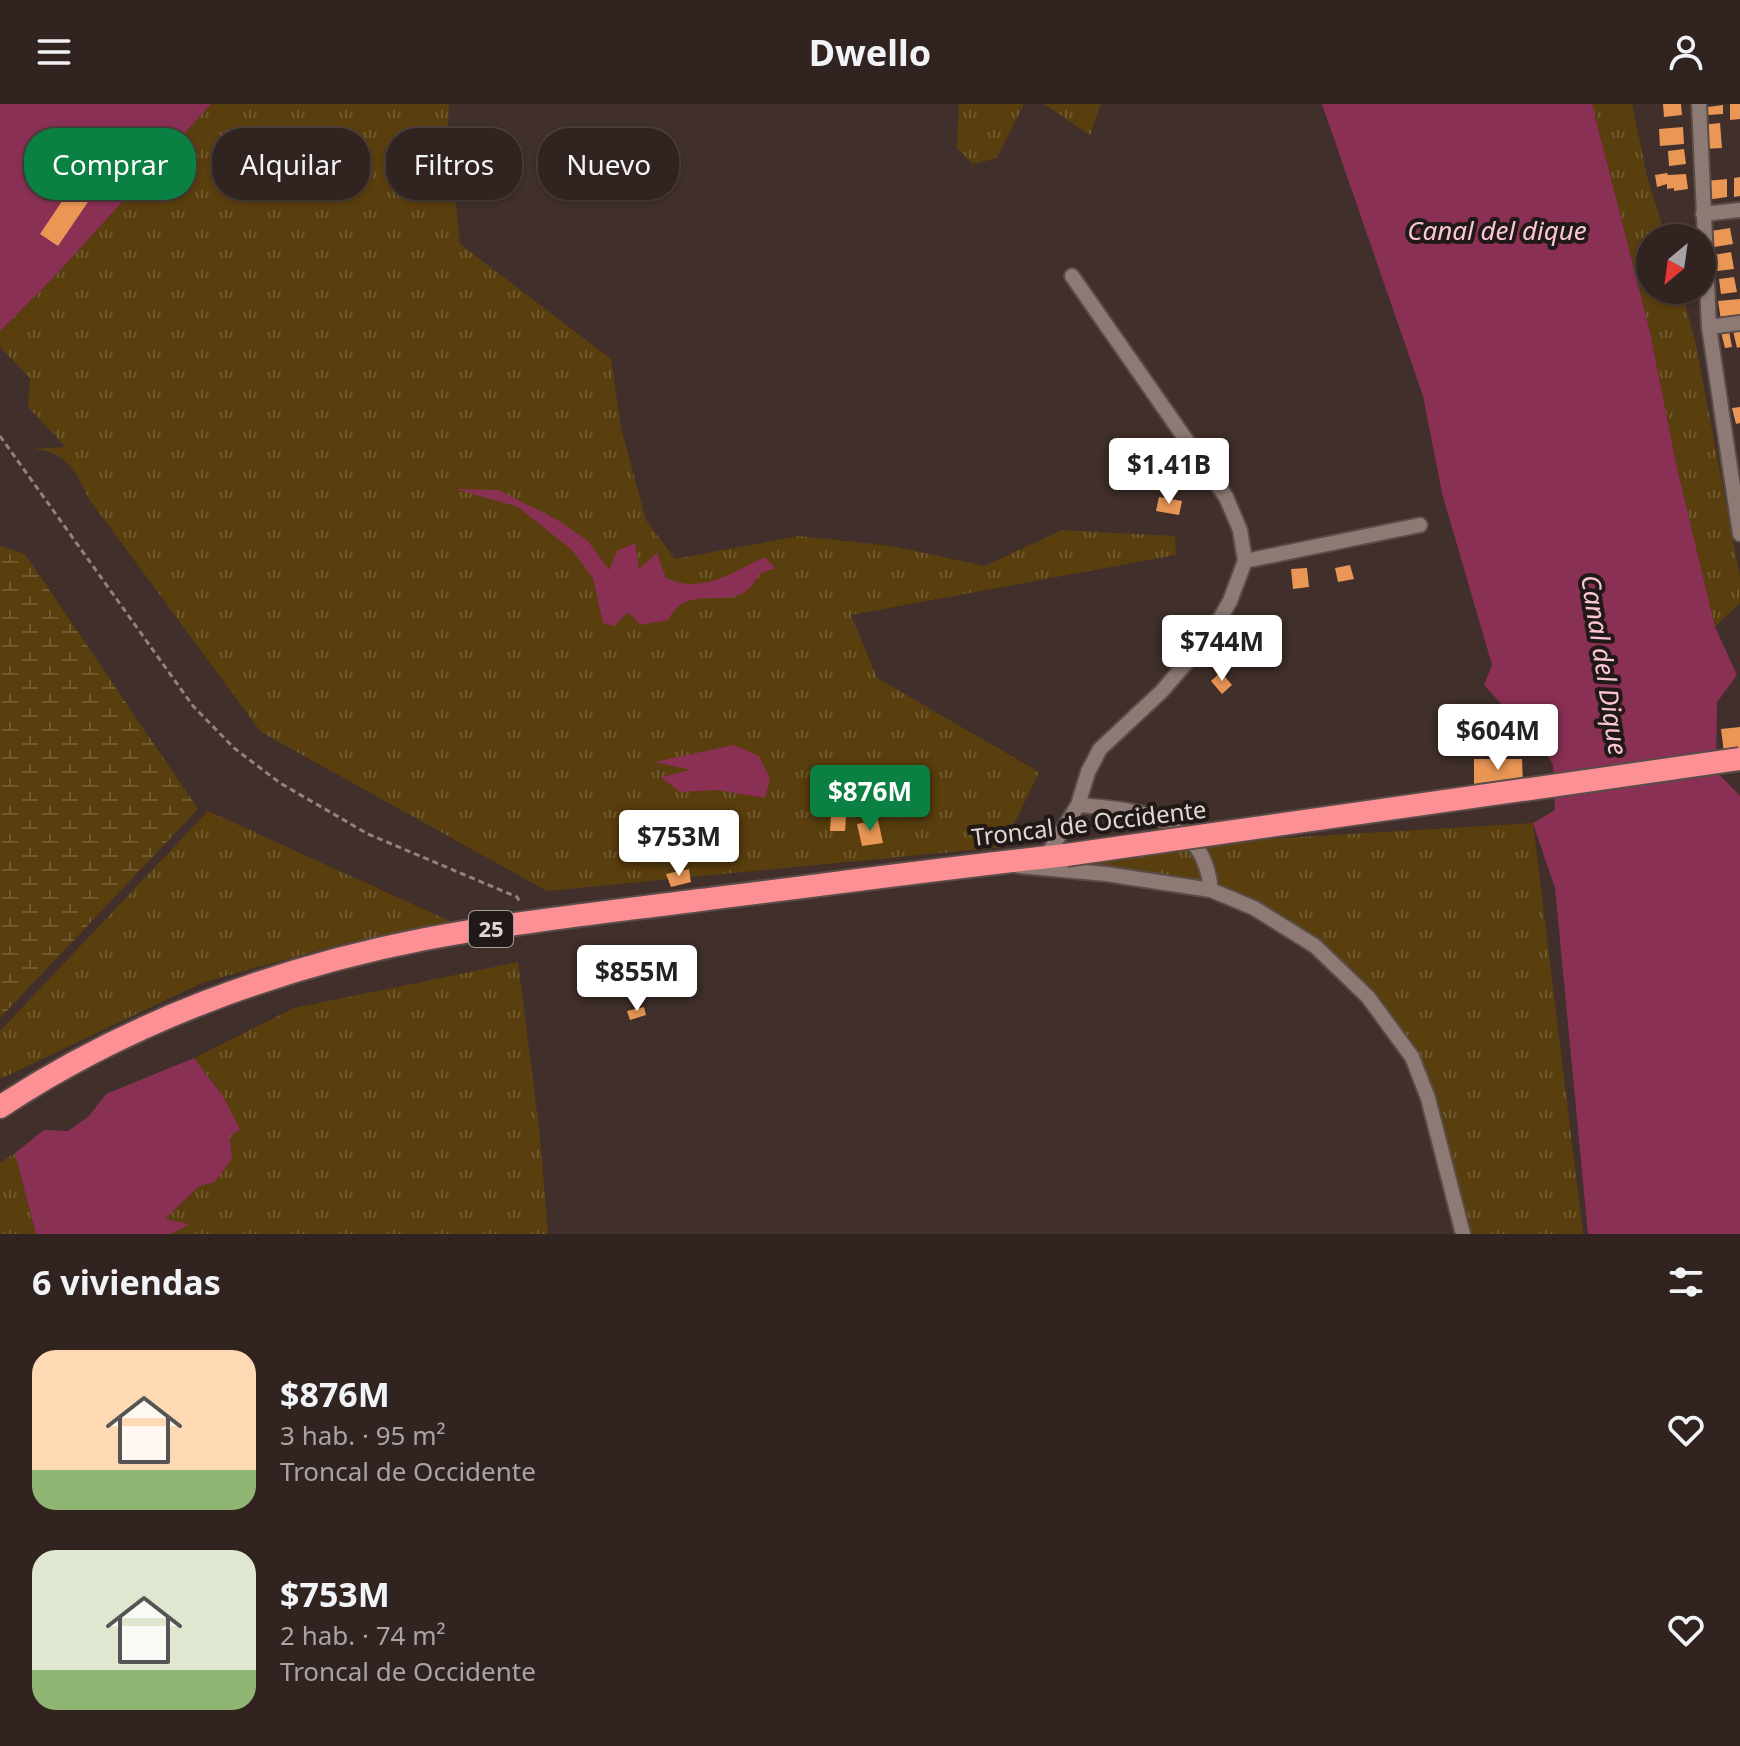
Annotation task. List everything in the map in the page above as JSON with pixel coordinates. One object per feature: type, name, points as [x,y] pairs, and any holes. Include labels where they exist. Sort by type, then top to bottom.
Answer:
[{"type":"highway","name":"Troncal de Occidente","points":[[0,1107],[81,1059],[198,1006],[250,985],[373,951],[523,923],[1056,856],[1740,759]]},
{"type":"street","points":[[1699,104],[1709,327],[1733,438],[1740,534]]},
{"type":"street","points":[[1703,214],[1740,210]]},
{"type":"street","points":[[1056,856],[1100,749],[1162,691],[1212,633],[1230,601],[1245,561],[1240,530],[1226,497],[1072,276]]},
{"type":"street","points":[[1709,327],[1740,323]]},
{"type":"street","points":[[1245,561],[1420,525]]},
{"type":"street","points":[[1078,805],[1143,812],[1178,829],[1204,858],[1211,890]]},
{"type":"street","points":[[1013,860],[1023,868],[1106,874],[1211,890],[1254,908],[1315,946],[1368,997],[1412,1057],[1428,1098],[1463,1234]]},
{"type":"path","points":[[0,436],[193,706],[234,748],[280,783],[368,834],[517,897],[522,907],[523,923]]},
{"type":"green space","points":[[211,104],[449,104],[448,128],[386,128],[386,200],[456,200],[460,244],[611,359],[621,428],[646,520],[675,559],[799,536],[892,546],[985,566],[1062,530],[1175,536],[1176,555],[851,615],[877,678],[1039,772],[1003,847],[547,891],[261,732],[89,499],[68,465],[54,454],[33,449],[66,447],[28,407],[30,378],[0,347],[0,331],[124,200],[196,200],[196,128],[189,128]]},
{"type":"green space","points":[[959,104],[1024,104],[997,158],[973,164],[957,148]]},
{"type":"green space","points":[[1044,104],[1101,104],[1090,135]]},
{"type":"green space","points":[[1592,104],[1632,104],[1647,176],[1662,224],[1636,224],[1636,277]]},
{"type":"green space","points":[[1643,304],[1685,304],[1695,340],[1740,577],[1740,603],[1715,627],[1676,463]]},
{"type":"green space","points":[[0,546],[25,554],[198,809],[0,1018]]},
{"type":"green space","points":[[208,811],[463,927],[346,943],[204,982],[0,1079],[0,1031]]},
{"type":"green space","points":[[1533,823],[1583,1234],[1466,1234],[1412,1057],[1342,970],[1211,890],[885,862]]},
{"type":"green space","points":[[518,962],[540,1136],[548,1234],[171,1234],[187,1225],[164,1219],[199,1186],[224,1098],[194,1058],[294,1008]]},
{"type":"green space","points":[[15,1153],[36,1234],[0,1234],[0,1163]]},
{"type":"water","points":[[0,104],[211,104],[189,128],[24,128],[24,200],[124,200],[0,331]]},
{"type":"water","name":"Canal del dique","points":[[1322,104],[1592,104],[1636,277],[1636,304],[1643,304],[1650,332],[1676,463],[1715,627],[1737,675],[1717,702],[1716,771],[1740,796],[1740,1234],[1588,1234],[1555,888],[1533,823],[1555,810],[1553,765],[1528,723],[1504,707],[1484,685],[1492,665],[1442,493],[1423,396]]},
{"type":"water","points":[[456,489],[498,490],[556,519],[588,541],[609,570],[617,551],[635,543],[639,569],[657,553],[665,577],[678,582],[690,584],[716,580],[765,557],[775,568],[759,574],[750,588],[739,595],[689,601],[678,607],[668,620],[641,625],[628,612],[615,626],[603,623],[593,578],[572,550],[518,507]]},
{"type":"water","points":[[734,745],[759,756],[770,778],[765,798],[716,790],[680,792],[661,777],[691,770],[655,762]]},
{"type":"water","points":[[194,1058],[224,1098],[240,1130],[230,1135],[232,1159],[215,1182],[199,1186],[165,1219],[189,1224],[171,1234],[36,1234],[15,1153],[44,1130],[68,1131],[89,1116],[106,1094]]},
{"type":"building","points":[[1663,104],[1681,104],[1682,115],[1664,117]]},
{"type":"building","points":[[1730,104],[1740,104],[1740,119],[1730,120]]},
{"type":"building","points":[[1723,105],[1723,114],[1708,115],[1708,107]]},
{"type":"building","points":[[1720,123],[1722,148],[1702,149],[1701,125]]},
{"type":"building","points":[[1683,127],[1684,144],[1660,146],[1659,129]]},
{"type":"building","points":[[1684,149],[1686,164],[1669,166],[1668,151]]},
{"type":"building","points":[[1686,174],[1688,189],[1674,191],[1674,188],[1667,189],[1667,184],[1657,187],[1655,175]]},
{"type":"building","points":[[1740,177],[1740,196],[1734,197],[1734,178]]},
{"type":"building","points":[[1727,179],[1727,197],[1706,200],[1706,181]]},
{"type":"building","points":[[63,200],[89,200],[58,246],[40,234]]},
{"type":"building","points":[[1730,228],[1733,244],[1716,247],[1716,230]]},
{"type":"building","points":[[1731,252],[1734,269],[1717,271],[1716,255]]},
{"type":"building","points":[[1734,277],[1737,292],[1721,294],[1719,279]]},
{"type":"building","points":[[1740,299],[1740,318],[1721,320],[1718,301]]},
{"type":"building","points":[[1740,330],[1740,347],[1737,348],[1733,331]]},
{"type":"building","points":[[1729,331],[1732,347],[1725,348],[1721,332]]},
{"type":"building","points":[[1740,407],[1740,423],[1736,424],[1732,408]]},
{"type":"building","points":[[1159,497],[1182,501],[1179,515],[1156,511]]},
{"type":"building","points":[[1350,565],[1354,579],[1338,582],[1335,568]]},
{"type":"building","points":[[1307,568],[1309,587],[1293,589],[1291,569]]},
{"type":"building","points":[[1221,672],[1232,685],[1222,694],[1211,681]]},
{"type":"building","points":[[1740,727],[1740,751],[1724,753],[1721,729]]},
{"type":"building","points":[[1474,759],[1522,759],[1523,784],[1474,784]]},
{"type":"building","points":[[831,816],[846,817],[845,831],[830,831]]},
{"type":"building","points":[[878,820],[883,843],[862,846],[857,824]]},
{"type":"building","points":[[689,869],[691,882],[671,887],[666,874]]},
{"type":"building","points":[[677,951],[679,970],[664,971],[665,981],[652,982],[649,953]]},
{"type":"building","points":[[645,960],[651,987],[620,994],[614,966]]},
{"type":"building","points":[[644,1007],[646,1015],[630,1020],[627,1011]]},
{"type":"water label","name":"Canal del Dique","points":[[1604,665]]}]
